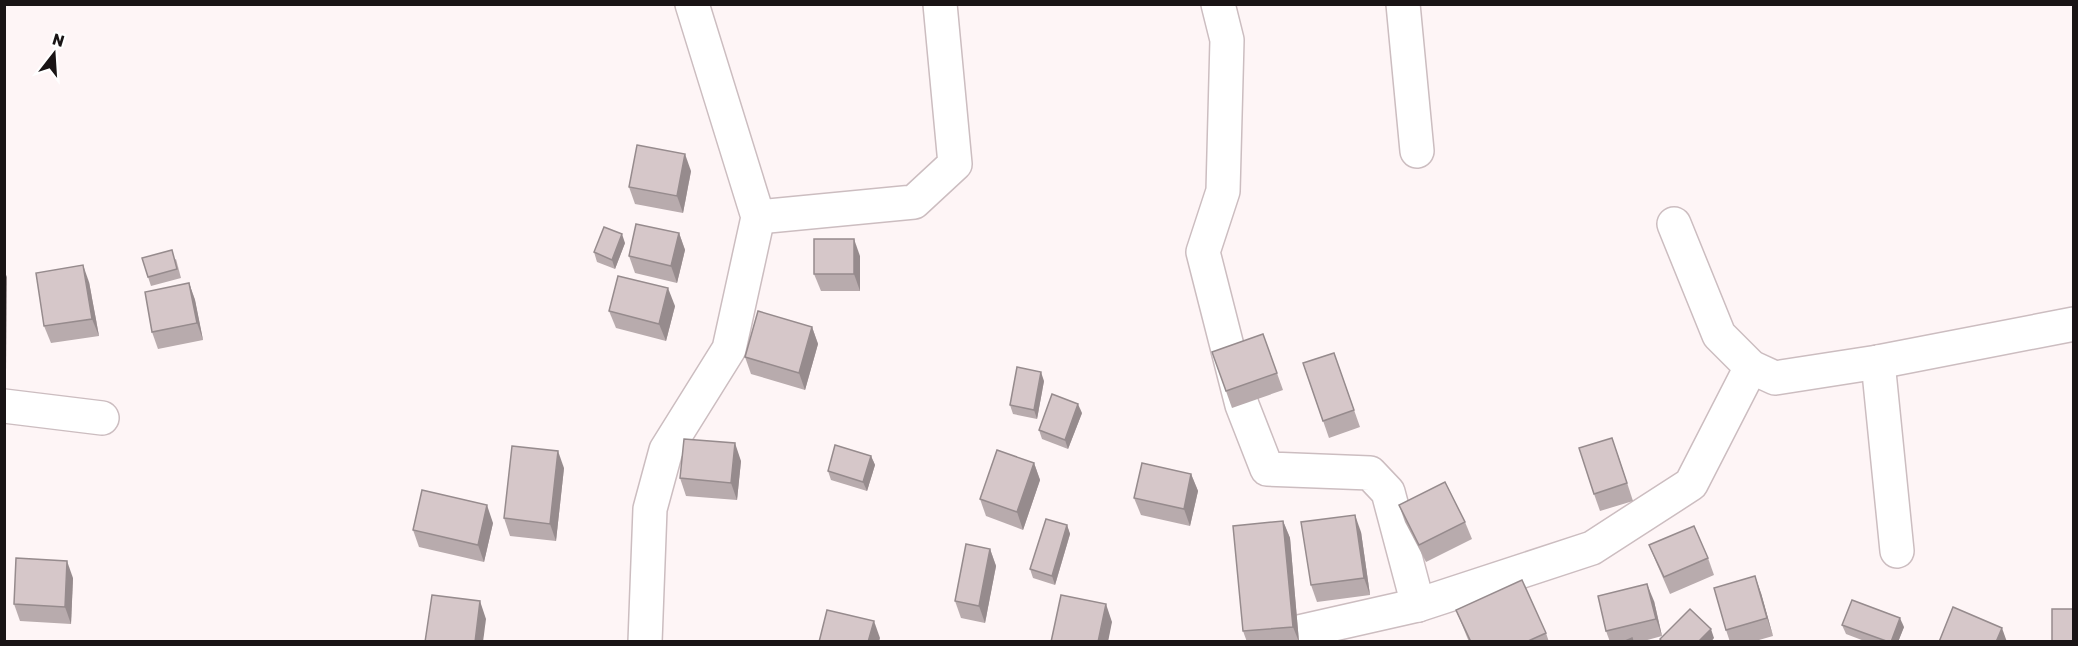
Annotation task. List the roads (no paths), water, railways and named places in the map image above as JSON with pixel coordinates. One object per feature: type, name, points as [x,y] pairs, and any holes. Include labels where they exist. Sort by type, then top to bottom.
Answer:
[{"type":"street","points":[[645,642],[650,509],[666,450],[729,349],[758,217],[692,4]]},
{"type":"street","points":[[758,217],[914,202],[955,164],[940,4]]},
{"type":"street","points":[[1218,4],[1227,40],[1223,191],[1203,252],[1242,405],[1267,469],[1370,473],[1388,492],[1418,605]]},
{"type":"street","points":[[1403,4],[1417,151]]},
{"type":"street","points":[[1674,224],[1719,335],[1751,367],[1775,378],[1878,362],[2073,324]]},
{"type":"street","points":[[1878,362],[1897,551]]},
{"type":"street","points":[[1294,633],[1418,605],[1592,548],[1691,483],[1751,367]]},
{"type":"street","points":[[4,406],[102,418]]}]
